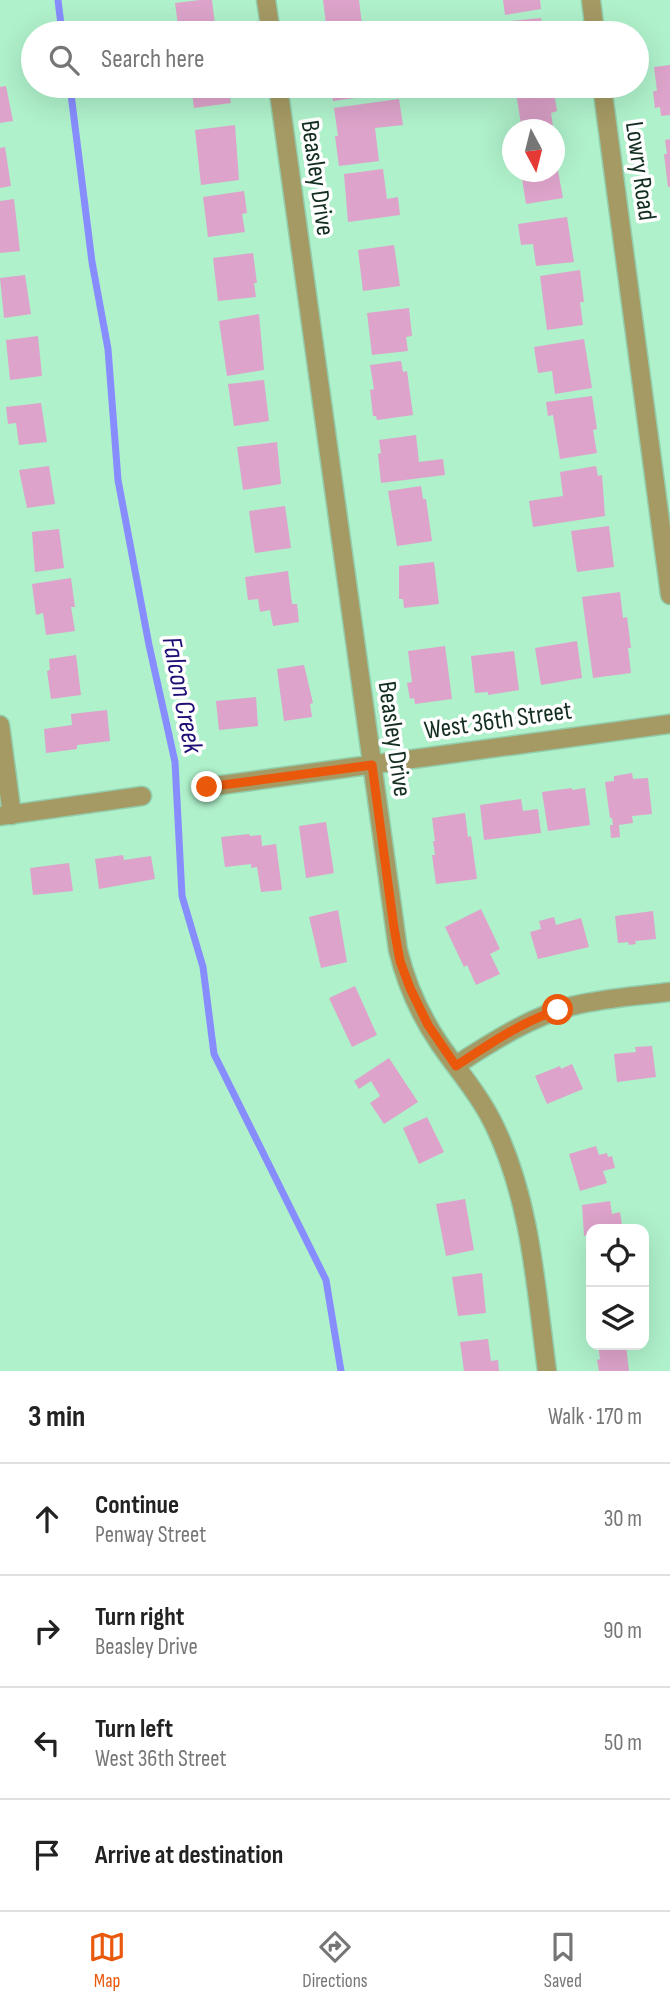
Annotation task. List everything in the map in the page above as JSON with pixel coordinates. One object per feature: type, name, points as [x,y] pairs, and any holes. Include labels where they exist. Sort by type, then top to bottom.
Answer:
[{"type":"street","points":[[266,0],[269,21]]},
{"type":"street","points":[[591,0],[594,21]]},
{"type":"street","name":"Beasley Drive","points":[[280,98],[400,961],[423,1016],[486,1108],[516,1180],[528,1235],[547,1371]]},
{"type":"street","name":"Lowry Road","points":[[604,98],[670,596]]},
{"type":"street","name":"West 36th Street","points":[[207,787],[670,724]]},
{"type":"street","points":[[0,725],[6,815],[142,796]]},
{"type":"street","points":[[456,1066],[489,1044],[548,1013],[584,1003],[670,992]]},
{"type":"building","points":[[212,0],[215,21],[177,21],[175,3]]},
{"type":"building","points":[[323,0],[359,0],[362,21],[326,21]]},
{"type":"building","points":[[503,0],[540,0],[541,9],[505,15]]},
{"type":"building","points":[[541,18],[541,21],[510,21]]},
{"type":"building","points":[[670,65],[670,115],[661,116],[660,107],[655,108],[653,91],[657,91],[654,67]]},
{"type":"building","points":[[6,86],[13,121],[0,123],[0,87]]},
{"type":"building","points":[[193,98],[230,98],[231,103],[194,108]]},
{"type":"building","points":[[333,98],[355,98],[333,101]]},
{"type":"building","points":[[517,98],[555,98],[557,111],[551,113],[552,119],[520,119]]},
{"type":"building","points":[[399,99],[403,125],[375,128],[379,161],[339,166],[334,108]]},
{"type":"building","points":[[235,125],[239,180],[201,185],[195,130]]},
{"type":"building","points":[[670,139],[668,187],[664,154],[667,154],[665,140]]},
{"type":"building","points":[[5,147],[11,186],[0,188],[0,148]]},
{"type":"building","points":[[383,169],[387,199],[398,197],[400,215],[348,222],[344,174]]},
{"type":"building","points":[[523,182],[560,182],[563,198],[526,204]]},
{"type":"building","points":[[244,191],[247,213],[242,214],[245,232],[208,237],[203,197]]},
{"type":"building","points":[[14,199],[20,251],[0,253],[0,201]]},
{"type":"building","points":[[567,217],[574,262],[536,266],[533,244],[521,245],[518,224]]},
{"type":"building","points":[[394,245],[400,286],[363,291],[358,250]]},
{"type":"building","points":[[253,253],[256,297],[218,301],[213,258]]},
{"type":"building","points":[[580,270],[584,302],[580,302],[583,325],[547,330],[540,276]]},
{"type":"building","points":[[25,275],[31,314],[4,318],[0,278]]},
{"type":"building","points":[[409,308],[412,336],[406,337],[408,351],[372,355],[367,313]]},
{"type":"building","points":[[259,314],[264,370],[227,376],[219,321]]},
{"type":"building","points":[[38,336],[42,376],[10,380],[6,340]]},
{"type":"building","points":[[584,339],[592,388],[555,394],[552,371],[538,373],[534,347]]},
{"type":"building","points":[[401,361],[403,372],[407,371],[413,415],[377,420],[376,416],[373,416],[370,390],[374,389],[370,365]]},
{"type":"building","points":[[264,380],[269,421],[234,426],[228,384]]},
{"type":"building","points":[[592,396],[597,453],[560,459],[553,415],[548,416],[546,402]]},
{"type":"building","points":[[41,403],[47,442],[19,445],[16,423],[8,424],[6,407]]},
{"type":"building","points":[[416,435],[419,462],[443,459],[445,475],[381,483],[379,440]]},
{"type":"building","points":[[277,442],[281,484],[243,490],[237,447]]},
{"type":"building","points":[[49,466],[55,504],[27,508],[19,470]]},
{"type":"building","points":[[596,466],[598,476],[602,475],[605,516],[533,527],[529,501],[563,496],[560,472]]},
{"type":"building","points":[[421,486],[423,499],[426,499],[432,541],[397,546],[388,491]]},
{"type":"building","points":[[285,506],[291,548],[255,553],[249,511]]},
{"type":"building","points":[[609,526],[614,567],[577,572],[571,531]]},
{"type":"building","points":[[59,529],[64,568],[35,572],[32,532]]},
{"type":"building","points":[[434,562],[439,604],[404,608],[403,599],[399,599],[399,566]]},
{"type":"building","points":[[288,571],[292,604],[297,604],[299,622],[273,626],[270,610],[260,612],[258,599],[248,600],[245,577]]},
{"type":"building","points":[[71,578],[75,607],[71,607],[75,631],[46,635],[43,613],[36,615],[32,584]]},
{"type":"building","points":[[620,592],[623,618],[627,617],[631,673],[593,678],[582,597]]},
{"type":"building","points":[[577,641],[582,678],[541,685],[535,648]]},
{"type":"building","points":[[445,646],[452,699],[415,704],[414,698],[410,699],[407,683],[412,682],[408,651]]},
{"type":"building","points":[[514,651],[519,690],[488,695],[488,692],[475,693],[471,656]]},
{"type":"building","points":[[76,655],[81,695],[51,699],[47,671],[50,670],[49,659]]},
{"type":"building","points":[[304,665],[313,703],[310,704],[312,717],[284,721],[277,669]]},
{"type":"building","points":[[256,697],[258,726],[219,730],[216,701]]},
{"type":"building","points":[[107,710],[110,741],[77,745],[77,749],[46,753],[44,729],[72,725],[71,714]]},
{"type":"building","points":[[632,773],[633,779],[648,778],[652,814],[632,816],[633,823],[619,825],[620,837],[611,838],[610,825],[613,825],[605,782],[614,781],[614,776]]},
{"type":"building","points":[[585,788],[590,825],[548,831],[542,792]]},
{"type":"building","points":[[521,799],[523,811],[538,809],[541,833],[484,840],[480,805]]},
{"type":"building","points":[[465,813],[477,879],[436,884],[432,855],[435,855],[435,841],[432,818]]},
{"type":"building","points":[[326,822],[334,873],[306,878],[299,826]]},
{"type":"building","points":[[261,835],[262,846],[276,844],[282,890],[261,892],[257,867],[251,868],[251,864],[225,867],[221,837]]},
{"type":"building","points":[[123,855],[124,860],[151,856],[155,879],[99,889],[95,859]]},
{"type":"building","points":[[69,863],[73,891],[33,895],[30,868]]},
{"type":"building","points":[[481,909],[500,949],[490,954],[500,974],[476,985],[445,927]]},
{"type":"building","points":[[338,910],[347,962],[321,968],[309,917]]},
{"type":"building","points":[[653,911],[656,939],[635,941],[636,944],[629,945],[628,942],[618,943],[615,916]]},
{"type":"building","points":[[554,917],[556,925],[581,918],[589,947],[538,959],[530,932],[541,929],[539,921]]},
{"type":"building","points":[[355,986],[377,1035],[352,1047],[329,998]]},
{"type":"building","points":[[652,1046],[656,1077],[617,1082],[614,1054],[636,1052],[635,1047]]},
{"type":"building","points":[[389,1058],[418,1102],[384,1124],[370,1103],[380,1096],[371,1081],[359,1089],[354,1081]]},
{"type":"building","points":[[572,1064],[583,1089],[547,1104],[535,1076]]},
{"type":"building","points":[[427,1117],[444,1152],[419,1164],[403,1128]]},
{"type":"building","points":[[596,1146],[599,1155],[607,1153],[608,1157],[612,1156],[615,1168],[603,1171],[607,1183],[580,1191],[569,1154]]},
{"type":"building","points":[[465,1199],[474,1250],[446,1256],[436,1204]]},
{"type":"building","points":[[610,1201],[612,1214],[620,1212],[622,1224],[586,1224],[584,1236],[582,1205]]},
{"type":"building","points":[[482,1273],[486,1313],[458,1316],[452,1277]]},
{"type":"building","points":[[488,1339],[491,1361],[498,1360],[499,1371],[464,1371],[460,1342]]},
{"type":"building","points":[[599,1350],[627,1350],[629,1371],[599,1371],[597,1360],[600,1359]]},
{"type":"waterway","name":"Falcon Creek","points":[[58,0],[61,21]]},
{"type":"waterway","name":"Falcon Creek","points":[[72,98],[92,262],[108,349],[118,480],[149,645],[175,762],[182,896],[203,967],[214,1054],[326,1280],[341,1371]]},
{"type":"route","points":[[207,787],[372,765],[400,961],[428,1025],[456,1066],[489,1044],[558,1010]]}]
